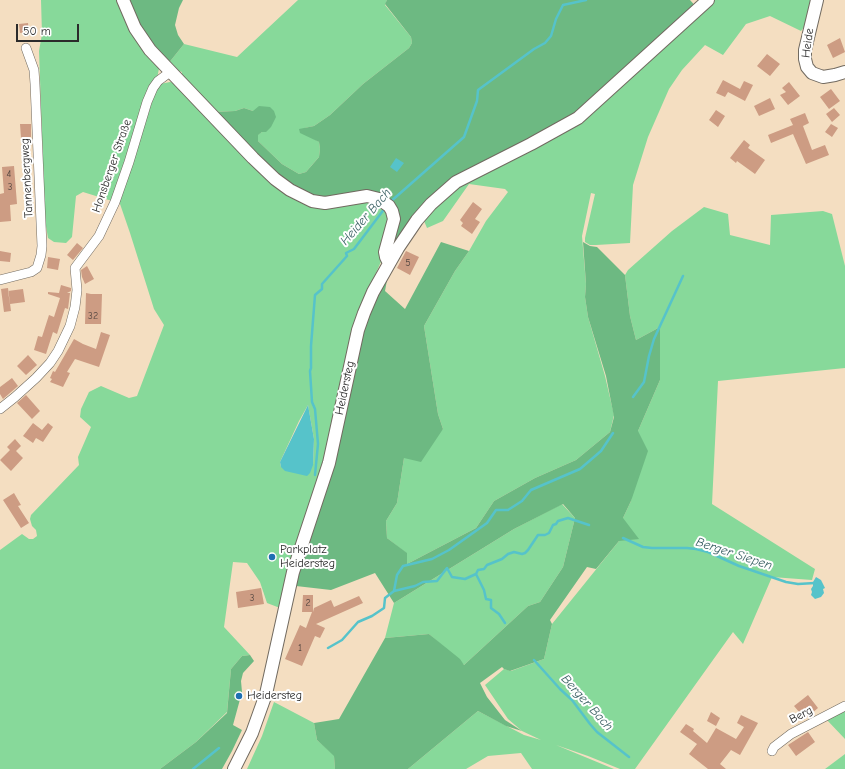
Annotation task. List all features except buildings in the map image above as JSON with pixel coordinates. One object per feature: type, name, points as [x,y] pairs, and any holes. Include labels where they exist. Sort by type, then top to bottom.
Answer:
[{"type":"main road","points":[[123,0],[142,40],[170,72],[267,172],[290,190],[308,200],[317,203],[326,203],[367,196],[388,204],[394,219],[385,252],[389,263]]},
{"type":"main road","name":"Heidersteg","points":[[234,769],[248,744],[266,694],[293,572],[329,463],[358,330],[373,292],[389,263],[417,220],[447,189],[463,177],[531,144],[578,118],[708,0]]},
{"type":"main road","name":"Heide","points":[[817,0],[806,50],[805,60],[807,67],[812,73],[823,77],[835,76],[845,72]]},
{"type":"street","name":"Tannenbergweg","points":[[0,280],[31,272],[37,268],[41,255],[42,246],[34,70],[26,48]]},
{"type":"street","name":"Honsberger Straße","points":[[0,408],[15,398],[36,378],[50,363],[58,351],[70,326],[75,307],[77,290],[76,268],[99,236],[115,202],[147,102],[153,88],[158,81],[170,72]]},
{"type":"street","name":"Berg","points":[[772,751],[774,747],[791,734],[845,706]]},
{"type":"green space","points":[[41,0],[122,0],[160,63],[157,79],[112,201],[83,192],[76,196],[72,237],[66,243],[54,242],[48,238],[45,220],[39,51],[42,34]]},
{"type":"green space","points":[[127,0],[183,0],[179,8],[175,25],[178,35],[184,44],[168,64],[144,36]]},
{"type":"green space","points":[[298,0],[387,0],[385,5],[411,37],[412,43],[409,48],[363,84],[330,115],[314,126],[305,128],[311,137],[319,142],[319,157],[306,172],[299,174],[282,164],[258,141],[257,135],[262,132],[253,111],[244,108],[235,111],[213,112],[181,76],[182,72],[175,70],[168,64],[184,44],[237,57]]},
{"type":"green space","points":[[387,0],[690,0],[698,9],[592,105],[456,182],[389,263],[393,225],[383,201],[325,203],[290,190],[213,112],[235,111],[244,108],[253,111],[259,106],[270,107],[274,111],[276,117],[271,127],[266,132],[262,132],[258,135],[258,141],[282,164],[299,174],[306,172],[319,157],[319,142],[300,133],[299,129],[314,126],[330,115],[363,84],[409,48],[412,43],[411,37],[385,4]]},
{"type":"green space","points":[[711,0],[813,0],[807,23],[801,31],[770,16],[746,24],[723,55],[705,45],[682,70],[669,89],[648,137],[633,185],[630,243],[590,245],[585,242],[595,194],[591,193],[582,236],[586,284],[585,297],[588,317],[605,376],[614,415],[610,432],[576,460],[535,478],[494,501],[476,528],[407,564],[406,553],[387,538],[386,521],[397,503],[404,458],[443,429],[438,414],[424,326],[455,271],[469,251],[486,221],[508,192],[505,189],[469,184],[443,221],[427,228],[422,216],[431,205]]},
{"type":"green space","points":[[170,82],[179,84],[264,171],[364,198],[389,209],[383,257],[359,312],[324,470],[280,608],[267,603],[260,582],[247,563],[233,562],[224,627],[250,655],[242,656],[231,669],[227,712],[196,742],[160,769],[0,769],[0,550],[22,534],[29,539],[33,539],[37,536],[36,530],[32,526],[30,519],[31,515],[79,465],[78,457],[91,427],[80,417],[81,409],[89,392],[101,386],[129,398],[137,396],[164,325],[154,309],[119,201],[157,87],[160,87],[160,84]],"holes":[[[308,405],[314,439],[313,465],[281,467],[280,462]]]},
{"type":"green space","points":[[704,207],[728,214],[730,235],[770,245],[771,215],[823,211],[832,214],[845,266],[845,368],[718,381],[712,504],[815,569],[812,580],[772,577],[743,644],[733,632],[635,769],[620,769],[556,745],[614,769],[532,769],[521,753],[488,756],[466,769],[408,769],[478,711],[524,735],[541,740],[522,731],[508,719],[485,685],[504,669],[511,671],[544,659],[552,624],[619,541],[623,518],[631,501],[638,431],[660,380],[660,327],[636,340],[630,316],[625,275],[628,270],[672,231]]},
{"type":"green space","points":[[441,242],[469,251],[455,271],[424,326],[438,414],[443,429],[421,462],[404,458],[397,503],[386,521],[387,538],[407,553],[407,564],[476,528],[494,501],[535,478],[576,460],[610,432],[614,417],[606,376],[588,317],[585,297],[586,284],[583,242],[590,246],[597,247],[625,275],[630,316],[636,340],[660,327],[660,380],[638,431],[648,451],[631,501],[623,518],[639,539],[619,541],[596,569],[587,567],[550,620],[552,624],[544,659],[510,671],[502,667],[480,683],[487,697],[505,720],[522,731],[506,726],[478,711],[408,769],[335,769],[334,756],[317,740],[314,723],[339,719],[385,638],[429,634],[460,659],[464,665],[528,606],[540,602],[563,567],[575,518],[563,504],[514,529],[394,603],[375,573],[331,590],[296,586],[362,331],[389,269],[385,291],[405,309]]},
{"type":"green space","points":[[562,504],[575,518],[563,567],[540,602],[528,606],[464,665],[429,634],[385,638],[394,603],[514,529]]},
{"type":"green space","points":[[250,655],[254,661],[243,673],[241,681],[242,692],[233,725],[242,730],[222,769],[160,769],[196,742],[227,713],[231,669],[242,656]]},
{"type":"green space","points":[[274,702],[314,723],[317,740],[334,755],[335,769],[247,769],[262,736]]},
{"type":"green space","points":[[845,708],[845,739],[826,719]]},
{"type":"green space","points":[[845,754],[845,769],[825,769]]},
{"type":"water","points":[[396,158],[404,163],[397,172],[390,167]]},
{"type":"water","points":[[308,405],[314,439],[313,465],[307,476],[285,471],[281,467],[280,462]]},
{"type":"water","points":[[816,577],[821,580],[825,588],[823,589],[824,593],[821,597],[815,599],[811,595],[811,589]]},
{"type":"waterway","name":"Heider Bach","points":[[389,203],[464,137],[477,101],[478,90],[534,49],[545,43],[551,36],[556,19],[563,5],[586,0]]},
{"type":"waterway","name":"Heider Bach","points":[[315,475],[318,444],[315,409],[312,402],[310,371],[315,295],[322,289],[322,284],[347,256],[346,253],[354,249],[385,208]]},
{"type":"waterway","points":[[633,397],[644,382],[654,339],[683,276]]},
{"type":"waterway","points":[[328,648],[342,640],[358,622],[372,616],[384,608],[385,598],[394,591],[397,575],[403,566],[432,559],[449,550],[487,523],[496,510],[508,510],[522,501],[531,490],[580,469],[601,451],[613,433]]},
{"type":"waterway","name":"Berger Siepen","points":[[476,574],[478,570],[484,569],[487,565],[502,559],[508,554],[514,552],[522,554],[525,553],[538,535],[545,535],[549,533],[553,525],[558,521],[568,518],[589,525]]},
{"type":"waterway","name":"Berger Siepen","points":[[623,538],[643,547],[696,549],[708,552],[739,566],[786,582],[798,584],[815,583]]},
{"type":"waterway","name":"Berger Bach","points":[[394,591],[415,586],[423,582],[437,581],[447,568],[452,577],[465,579],[476,574],[484,590],[486,599],[491,600],[491,608],[499,614],[505,623]]},
{"type":"waterway","name":"Berger Bach","points":[[534,660],[572,700],[597,732],[629,757]]},
{"type":"waterway","name":"Heider Bach","points":[[193,769],[219,748]]},
{"type":"place","name":"Parkplatz Heidersteg","points":[[272,557]]},
{"type":"place","name":"Heidersteg","points":[[239,696]]}]
